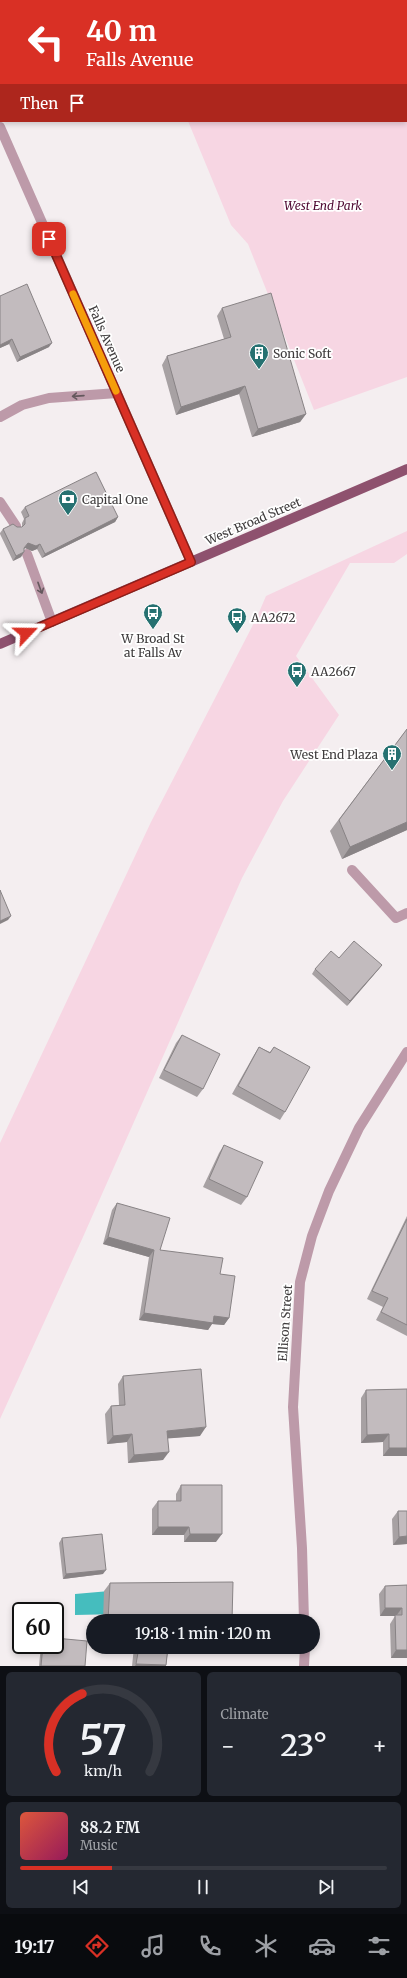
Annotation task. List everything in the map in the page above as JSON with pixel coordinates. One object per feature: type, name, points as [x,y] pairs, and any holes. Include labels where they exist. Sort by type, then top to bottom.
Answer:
[{"type":"main road","name":"West Broad Street","points":[[0,644],[407,469]]},
{"type":"street","name":"Falls Avenue","points":[[0,127],[191,562]]},
{"type":"street","points":[[0,417],[22,405],[50,398],[117,393]]},
{"type":"street","points":[[0,502],[16,526]]},
{"type":"street","points":[[27,554],[52,622]]},
{"type":"street","points":[[352,870],[396,918],[407,913]]},
{"type":"street","name":"Ellison Street","points":[[304,1614],[293,1407],[300,1282],[312,1236],[342,1163],[359,1128],[407,1052]]},
{"type":"street","points":[[304,1666],[305,1654]]},
{"type":"green space","name":"West End Park","points":[[188,122],[407,122],[407,377],[314,410],[248,244],[231,225]]},
{"type":"green space","points":[[407,531],[407,554],[394,563],[350,563],[296,656],[339,715],[283,801],[242,878],[83,1237],[0,1419],[0,1143],[151,822],[257,617],[266,596]]},
{"type":"water","points":[[121,1590],[120,1614],[75,1615],[75,1594]]},
{"type":"building","points":[[27,284],[52,343],[20,357],[12,339],[0,345],[0,296]]},
{"type":"building","points":[[271,293],[306,414],[258,429],[245,386],[181,407],[167,356],[231,337],[222,308]]},
{"type":"building","name":"Capital One","points":[[96,472],[118,517],[45,554],[40,544],[36,546],[28,543],[24,548],[24,552],[16,556],[3,529],[13,524],[17,527],[22,527],[25,524],[25,518],[29,516],[25,507]]},
{"type":"building","name":"West End Plaza","points":[[407,729],[407,822],[350,847],[339,820]]},
{"type":"building","points":[[0,890],[11,916],[0,921]]},
{"type":"building","points":[[354,941],[382,965],[350,1001],[315,969],[331,951],[339,958]]},
{"type":"building","points":[[182,1035],[220,1054],[203,1089],[164,1070]]},
{"type":"building","points":[[259,1047],[270,1053],[274,1047],[310,1067],[285,1112],[238,1086]]},
{"type":"building","points":[[224,1145],[263,1162],[247,1197],[209,1179]]},
{"type":"building","points":[[117,1203],[170,1218],[160,1250],[223,1258],[220,1274],[235,1276],[229,1318],[214,1316],[213,1323],[144,1313],[154,1250],[108,1237]]},
{"type":"building","points":[[407,1219],[407,1325],[381,1312],[388,1298],[372,1291]]},
{"type":"building","points":[[201,1369],[206,1427],[167,1431],[169,1452],[134,1455],[132,1434],[113,1436],[111,1406],[125,1405],[123,1376]]},
{"type":"building","points":[[407,1389],[407,1448],[389,1448],[389,1434],[367,1435],[366,1390]]},
{"type":"building","points":[[181,1485],[222,1485],[222,1534],[190,1534],[189,1527],[158,1527],[158,1501],[181,1501]]},
{"type":"building","points":[[398,1511],[407,1511],[407,1536],[399,1537]]},
{"type":"building","points":[[102,1534],[106,1570],[66,1574],[62,1538]]},
{"type":"building","points":[[233,1582],[232,1614],[108,1614],[110,1583]]},
{"type":"building","points":[[407,1585],[407,1650],[396,1650],[395,1615],[402,1615],[402,1608],[385,1608],[385,1586]]},
{"type":"building","points":[[64,1639],[86,1641],[85,1666],[41,1666],[42,1654],[64,1654]]},
{"type":"building","points":[[138,1654],[167,1654],[166,1665],[136,1664]]},
{"type":"slow traffic","points":[[73,294],[116,391]]},
{"type":"place","name":"Sonic Soft","points":[[259,370]]},
{"type":"place","name":"Capital One","points":[[68,516]]},
{"type":"place","name":"W Broad St at Falls Av","points":[[153,630]]},
{"type":"place","name":"AA2672","points":[[237,634]]},
{"type":"place","name":"AA2667","points":[[297,688]]},
{"type":"place","name":"West End Plaza","points":[[392,771]]},
{"type":"route","points":[[26,633],[191,562],[49,239]]}]
